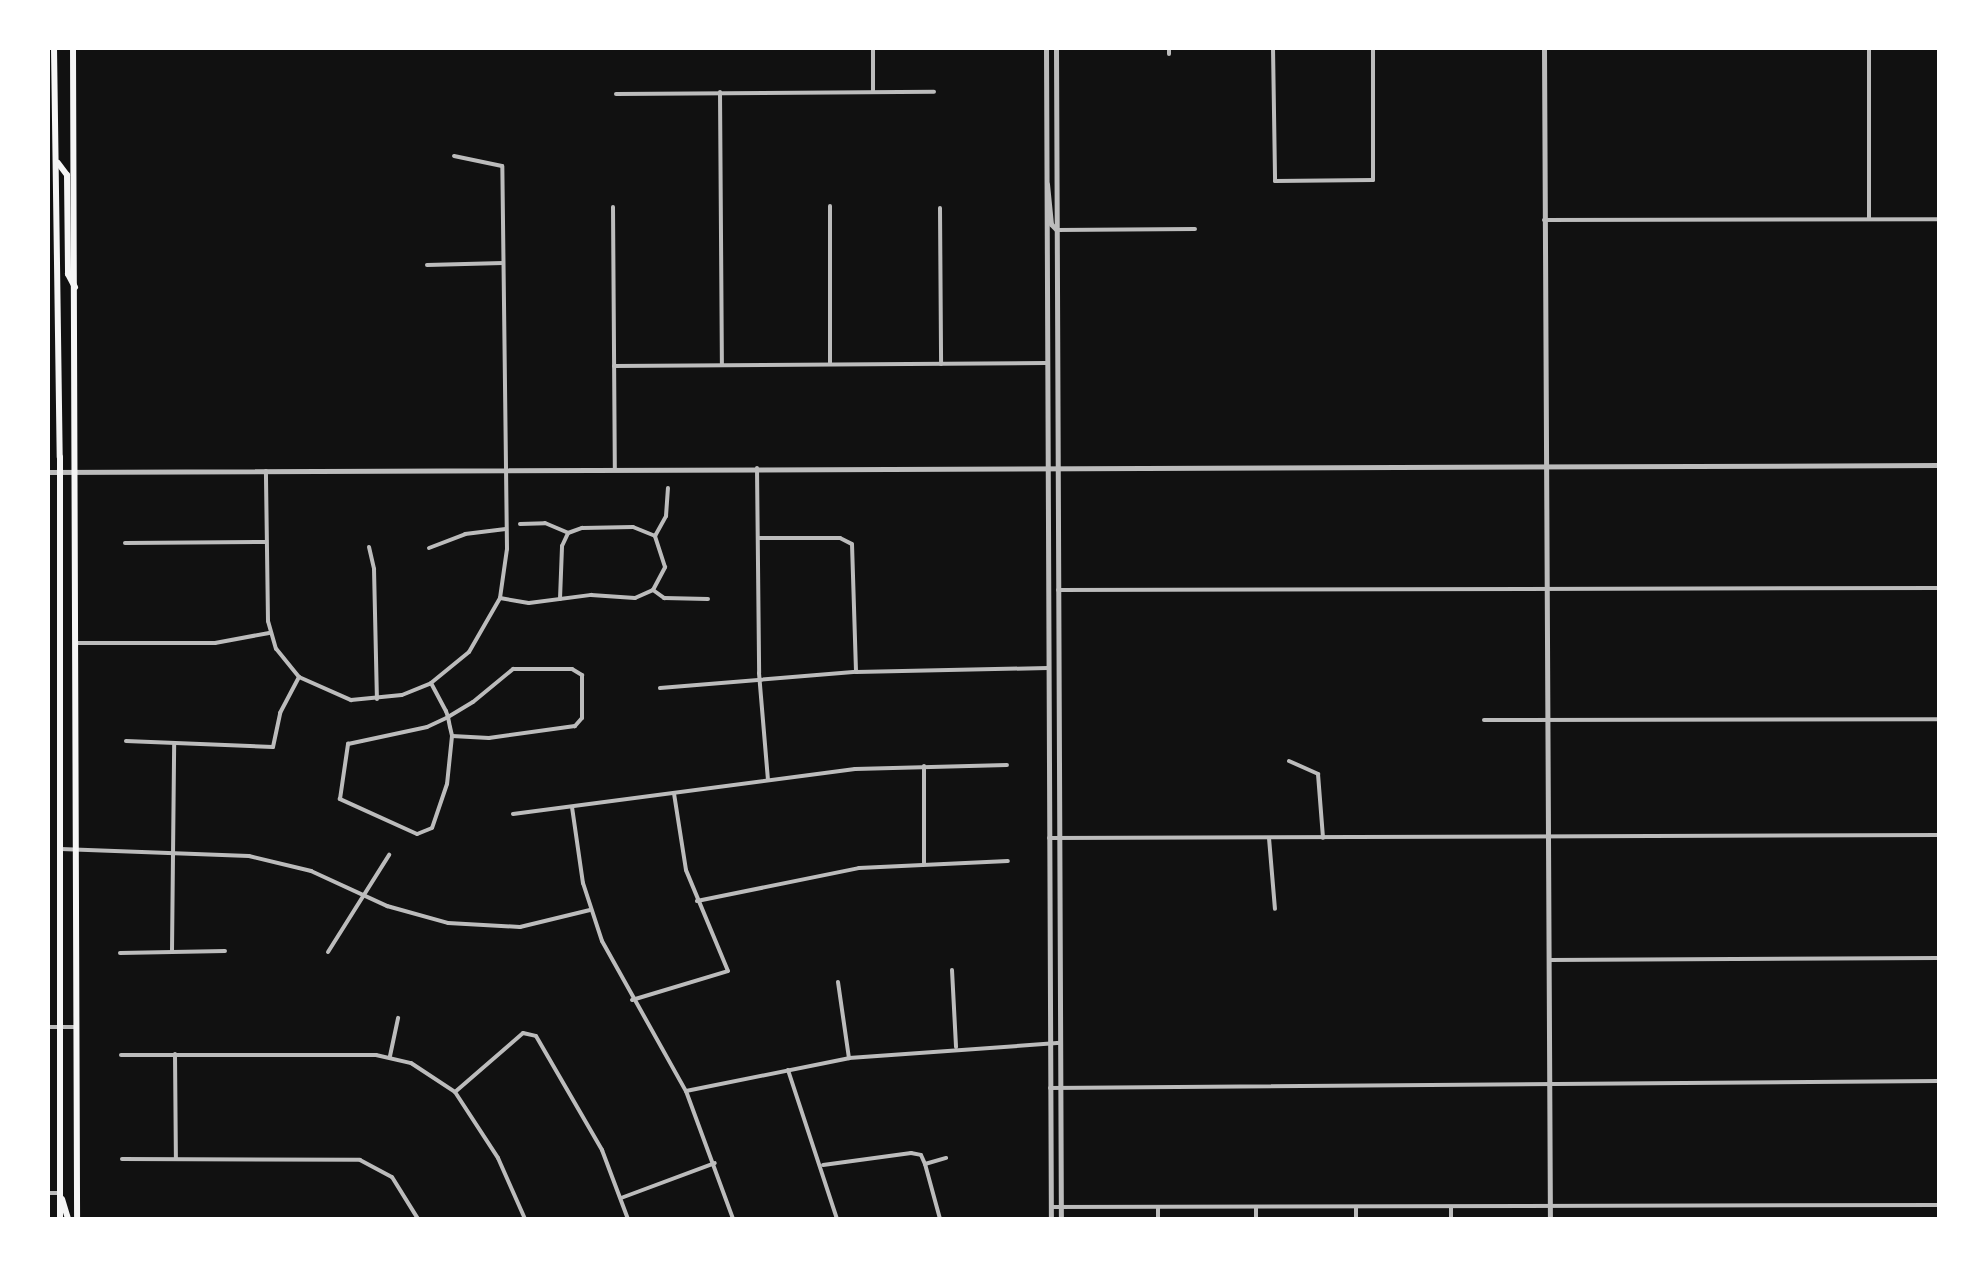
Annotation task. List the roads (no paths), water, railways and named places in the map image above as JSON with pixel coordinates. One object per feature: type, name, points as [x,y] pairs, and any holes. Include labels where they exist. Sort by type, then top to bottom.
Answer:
[{"type":"main road","points":[[54,48],[60,472],[60,1219]]},
{"type":"main road","points":[[73,48],[78,643],[75,849],[77,1219]]},
{"type":"main road","points":[[58,163],[67,175],[68,274],[75,287]]},
{"type":"main road","points":[[60,1193],[68,1219]]},
{"type":"street","points":[[873,48],[873,92]]},
{"type":"street","points":[[1046,48],[1051,1219]]},
{"type":"street","points":[[1056,48],[1061,1219]]},
{"type":"street","points":[[1273,48],[1275,181],[1373,180],[1373,48]]},
{"type":"street","points":[[1544,48],[1550,1219]]},
{"type":"street","points":[[1869,48],[1869,219]]},
{"type":"street","points":[[720,92],[722,365]]},
{"type":"street","points":[[616,94],[934,92]]},
{"type":"street","points":[[266,471],[269,633],[299,677],[334,696],[377,699],[431,683],[469,652],[500,598],[507,563],[502,166],[454,156]]},
{"type":"street","points":[[1045,179],[1051,224],[1057,230],[1195,229]]},
{"type":"street","points":[[830,206],[830,364]]},
{"type":"street","points":[[613,207],[615,469]]},
{"type":"street","points":[[940,208],[941,364]]},
{"type":"street","points":[[1544,220],[1939,219]]},
{"type":"street","points":[[427,265],[503,263]]},
{"type":"street","points":[[614,366],[1046,363],[1057,350]]},
{"type":"street","points":[[48,472],[1939,465]]},
{"type":"street","points":[[757,468],[759,682],[768,780]]},
{"type":"street","points":[[500,598],[529,603],[560,599],[635,598],[653,590],[665,567],[655,536],[666,516],[668,488]]},
{"type":"street","points":[[520,524],[545,523],[568,533],[582,528],[633,527],[655,536]]},
{"type":"street","points":[[429,548],[465,534],[506,529]]},
{"type":"street","points":[[560,599],[562,546],[568,533]]},
{"type":"street","points":[[758,538],[840,538],[852,544],[856,672]]},
{"type":"street","points":[[125,543],[266,542]]},
{"type":"street","points":[[369,547],[374,569],[377,699]]},
{"type":"street","points":[[1047,601],[1058,590],[1939,588]]},
{"type":"street","points":[[653,590],[664,598],[708,599]]},
{"type":"street","points":[[78,643],[215,643],[269,633]]},
{"type":"street","points":[[660,688],[856,672],[1048,668]]},
{"type":"street","points":[[431,683],[448,717],[452,736],[446,797],[432,828],[424,833],[340,799],[337,789],[348,744],[402,735],[448,717],[513,669],[572,669],[582,675],[582,718],[575,726],[489,738],[452,736]]},
{"type":"street","points":[[126,741],[273,747],[280,713],[299,677]]},
{"type":"street","points":[[1484,720],[1939,719]]},
{"type":"street","points":[[172,951],[174,745]]},
{"type":"street","points":[[1289,761],[1318,774],[1323,838]]},
{"type":"street","points":[[513,814],[768,780],[924,766],[1007,765]]},
{"type":"street","points":[[924,766],[924,864]]},
{"type":"street","points":[[632,1000],[728,971],[697,901],[678,834],[674,793]]},
{"type":"street","points":[[572,807],[590,910],[632,1000],[686,1091],[715,1163],[733,1219]]},
{"type":"street","points":[[1049,838],[1939,835]]},
{"type":"street","points":[[1269,838],[1275,909]]},
{"type":"street","points":[[58,849],[173,849],[288,864],[411,914],[487,927],[520,927],[590,910]]},
{"type":"street","points":[[328,952],[389,855]]},
{"type":"street","points":[[697,901],[804,876],[924,864],[1008,861]]},
{"type":"street","points":[[120,953],[225,951]]},
{"type":"street","points":[[1548,960],[1939,958]]},
{"type":"street","points":[[952,970],[956,1047]]},
{"type":"street","points":[[838,982],[849,1058]]},
{"type":"street","points":[[390,1056],[398,1018]]},
{"type":"street","points":[[48,1027],[76,1027]]},
{"type":"street","points":[[455,1092],[530,1032],[571,1091],[628,1219]]},
{"type":"street","points":[[686,1091],[849,1058],[956,1047],[1060,1043]]},
{"type":"street","points":[[175,1054],[176,1159]]},
{"type":"street","points":[[121,1055],[390,1056],[434,1075],[455,1092],[498,1158],[525,1219]]},
{"type":"street","points":[[788,1069],[823,1165],[837,1219]]},
{"type":"street","points":[[1050,1088],[1939,1081]]},
{"type":"street","points":[[823,1165],[911,1153],[921,1155],[940,1219]]},
{"type":"street","points":[[122,1159],[345,1158],[376,1166],[404,1190],[418,1219]]},
{"type":"street","points":[[925,1164],[946,1158]]},
{"type":"street","points":[[621,1198],[715,1163]]},
{"type":"street","points":[[48,1193],[60,1193]]},
{"type":"street","points":[[1051,1207],[1939,1205]]},
{"type":"street","points":[[1451,1207],[1451,1219]]},
{"type":"street","points":[[1158,1208],[1158,1219]]},
{"type":"street","points":[[1256,1208],[1256,1219]]},
{"type":"street","points":[[1356,1208],[1356,1219]]}]
